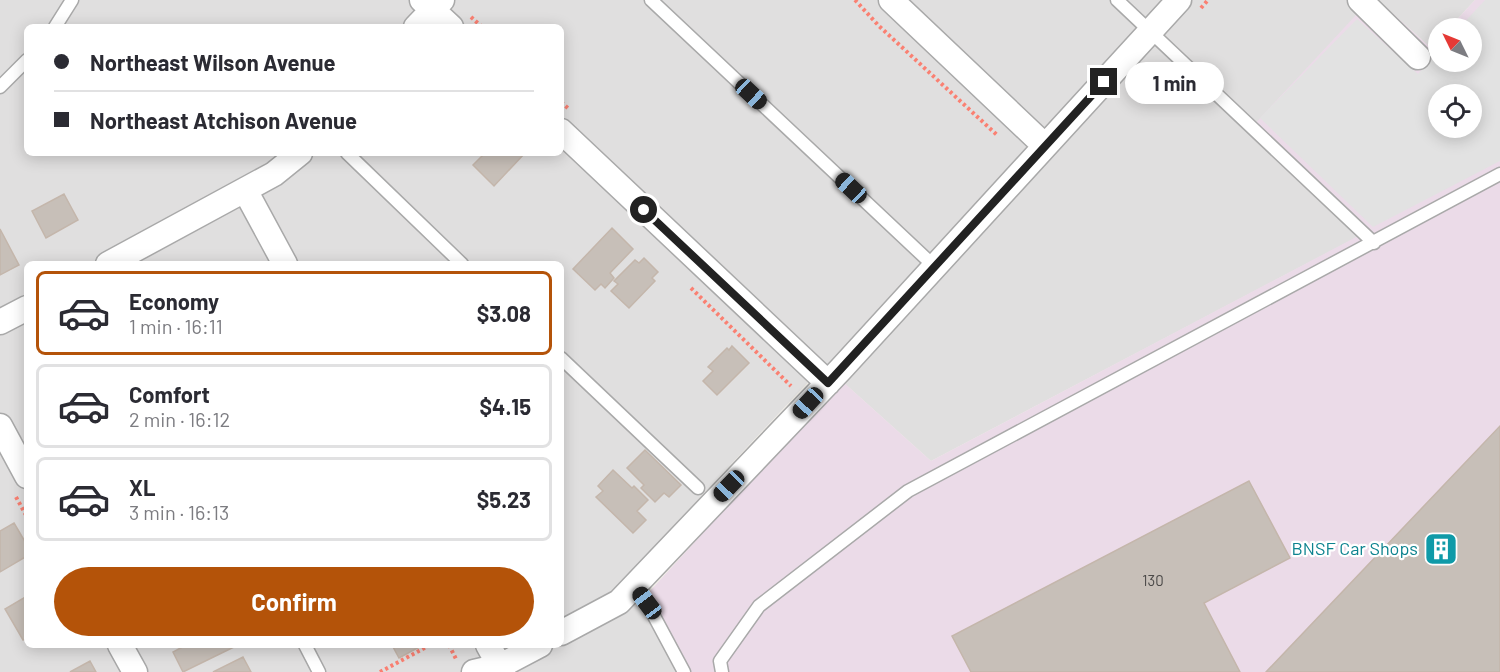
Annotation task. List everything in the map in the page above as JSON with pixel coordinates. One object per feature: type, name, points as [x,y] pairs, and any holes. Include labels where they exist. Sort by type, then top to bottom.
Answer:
[{"type":"street","points":[[891,0],[1045,146]]},
{"type":"street","points":[[564,631],[619,602],[828,383],[1179,0]]},
{"type":"street","points":[[1360,0],[1418,57]]},
{"type":"street","points":[[428,9],[447,24]]},
{"type":"street","points":[[564,134],[828,383]]},
{"type":"street","points":[[114,261],[274,174],[296,156]]},
{"type":"street","points":[[245,190],[283,261]]},
{"type":"street","points":[[0,322],[24,310]]},
{"type":"street","points":[[0,426],[24,470]]},
{"type":"street","points":[[122,648],[135,672]]},
{"type":"street","points":[[490,648],[502,669]]},
{"type":"street","points":[[474,672],[502,669],[535,648]]},
{"type":"lane","points":[[57,24],[72,0]]},
{"type":"lane","points":[[651,0],[935,267]]},
{"type":"lane","points":[[1117,0],[1374,243]]},
{"type":"lane","points":[[0,87],[24,63]]},
{"type":"lane","points":[[351,156],[459,261]]},
{"type":"lane","points":[[722,672],[720,661],[759,606],[908,491],[1500,174]]},
{"type":"lane","points":[[564,361],[698,488]]},
{"type":"lane","points":[[634,586],[647,603],[684,672]]},
{"type":"lane","points":[[307,648],[319,672]]},
{"type":"path","points":[[855,0],[879,26],[1002,140]]},
{"type":"path","points":[[380,672],[424,648]]},
{"type":"shaded area","points":[[0,0],[1370,0],[1361,235],[931,461],[824,365],[618,585],[649,617],[678,672],[0,672]]},
{"type":"shaded area","points":[[1370,0],[1378,0],[1428,45],[1428,72],[1482,72],[1482,18],[1458,18],[1475,0],[1500,0],[1500,672],[688,672],[652,606],[650,591],[842,381],[931,461],[1360,235],[1251,128]]},
{"type":"shaded area","points":[[1378,0],[1475,0],[1458,18],[1428,18],[1428,45]]},
{"type":"shaded area","points":[[1485,0],[1500,0],[1500,161],[1373,227],[1260,118],[1357,19],[1418,74],[1428,62],[1428,72],[1482,72],[1482,18],[1468,18]]},
{"type":"building","points":[[482,156],[522,156],[494,186],[473,165]]},
{"type":"building","points":[[64,194],[78,220],[46,238],[32,211]]},
{"type":"building","points":[[612,228],[633,249],[610,273],[614,278],[605,288],[601,284],[595,290],[573,269]]},
{"type":"building","points":[[0,229],[19,265],[0,275]]},
{"type":"building","points":[[644,258],[658,272],[652,278],[655,281],[629,308],[611,291],[618,284],[614,281],[635,260],[639,263]]},
{"type":"building","points":[[732,346],[749,363],[717,395],[703,381],[713,371],[708,367]]},
{"type":"building","name":"BNSF Car Shops","points":[[1500,426],[1500,672],[1266,672]]},
{"type":"building","points":[[645,450],[681,485],[669,497],[664,493],[655,502],[641,488],[644,485],[627,468]]},
{"type":"building","points":[[613,470],[648,500],[637,511],[646,520],[633,533],[596,497],[603,491],[598,486]]},
{"type":"building","points":[[1249,481],[1290,558],[1204,603],[1240,672],[971,672],[952,636]]},
{"type":"building","points":[[14,523],[24,540],[24,558],[0,572],[0,531]]},
{"type":"building","points":[[24,598],[24,640],[23,640],[5,609]]},
{"type":"building","points":[[180,648],[232,648],[183,672],[173,652]]},
{"type":"building","points":[[394,648],[417,648],[399,658]]},
{"type":"building","points":[[243,657],[251,672],[213,672]]},
{"type":"building","points":[[90,661],[96,672],[70,672]]},
{"type":"place","name":"BNSF Car Shops","points":[[1441,549]]},
{"type":"route","points":[[644,210],[828,383],[1104,82]]}]
